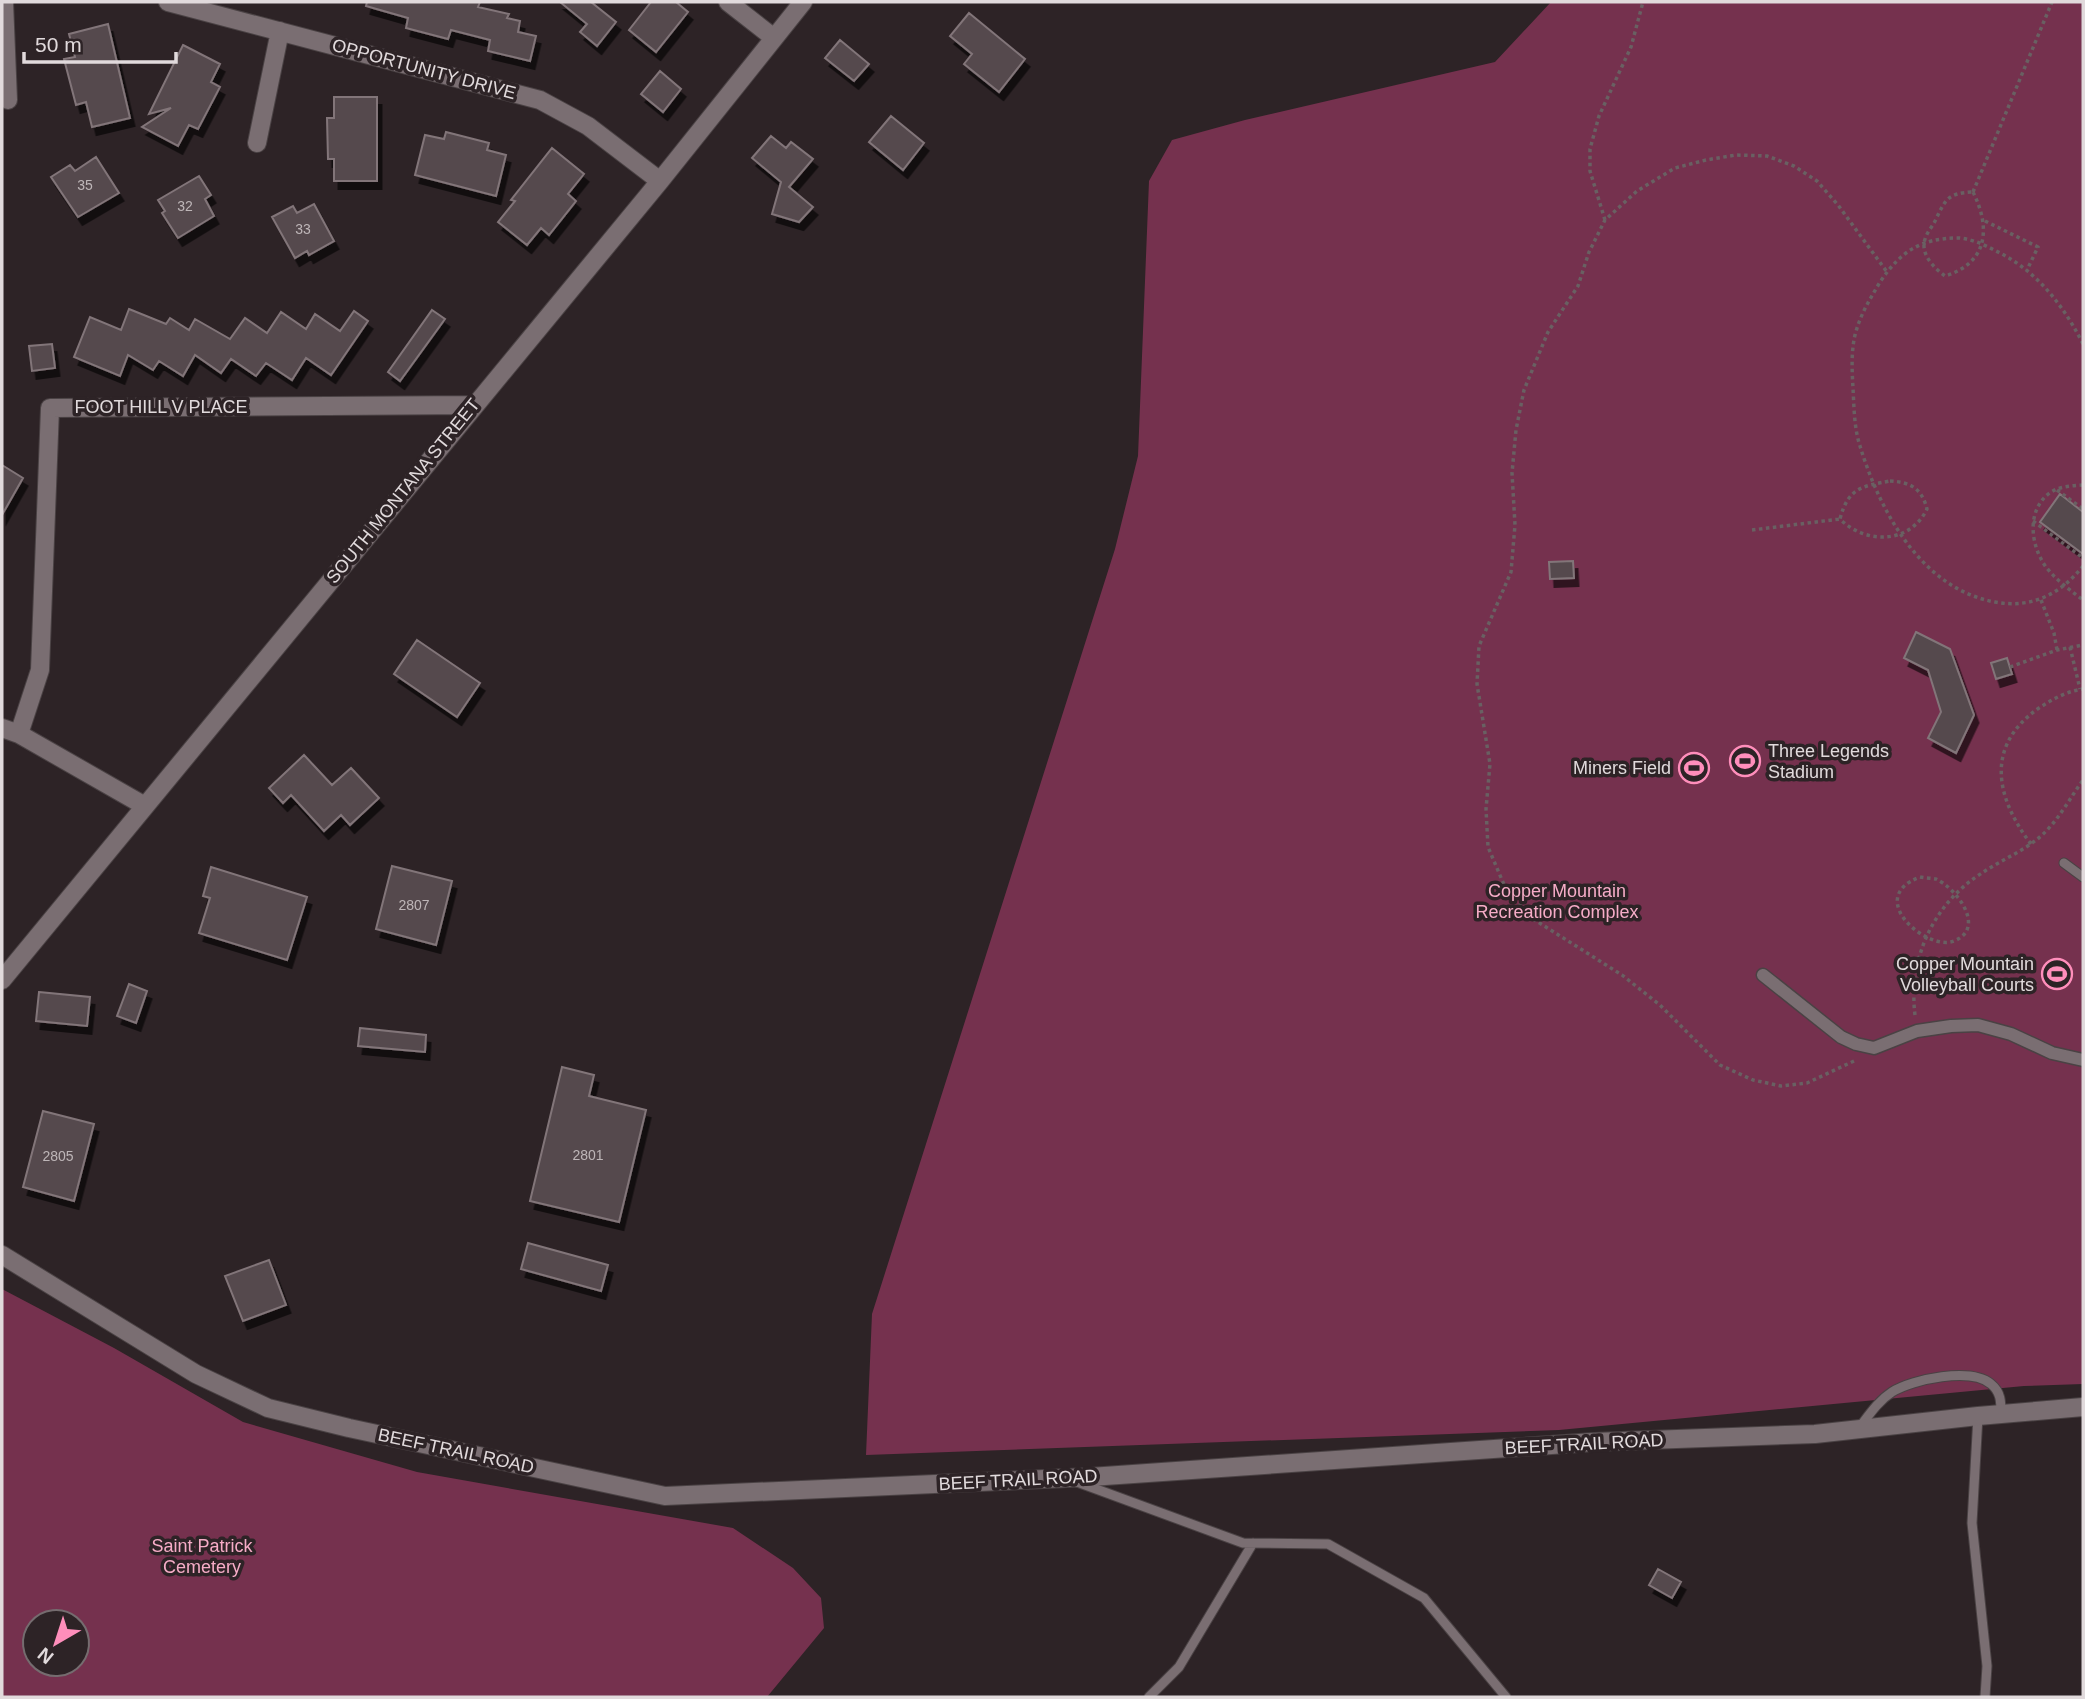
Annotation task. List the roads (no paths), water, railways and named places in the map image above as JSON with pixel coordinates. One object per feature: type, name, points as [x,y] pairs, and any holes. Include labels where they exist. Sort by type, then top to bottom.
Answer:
[{"type":"street","points":[[4,2],[8,100]]},
{"type":"street","name":"OPPORTUNITY DRIVE","points":[[169,2],[540,100],[588,126],[660,181]]},
{"type":"street","points":[[728,2],[774,38]]},
{"type":"street","name":"SOUTH MONTANA STREET","points":[[2,980],[660,181],[803,2]]},
{"type":"street","points":[[257,143],[280,31]]},
{"type":"street","name":"FOOT HILL V PLACE","points":[[19,734],[40,670],[50,408],[474,405]]},
{"type":"street","points":[[2,728],[19,734],[145,806]]},
{"type":"street","points":[[1763,975],[1840,1037],[1874,1048],[1917,1031],[1978,1025],[2011,1034],[2052,1053],[2083,1059]]},
{"type":"street","name":"BEEF TRAIL ROAD","points":[[2,1255],[196,1374],[268,1408],[665,1496],[1066,1478],[1594,1442],[1815,1434],[2083,1407]]},
{"type":"lane","points":[[2064,863],[2083,877]]},
{"type":"lane","points":[[1859,1428],[1879,1402],[1906,1384],[1968,1375],[1990,1383],[1996,1389],[2000,1398],[2001,1414]]},
{"type":"lane","points":[[1978,1416],[1972,1523],[1987,1666],[1985,1697]]},
{"type":"lane","points":[[1066,1478],[1243,1543],[1328,1544],[1424,1598],[1506,1697]]},
{"type":"lane","points":[[1149,1697],[1179,1667],[1253,1543]]},
{"type":"place","name":"Three Legends Stadium","points":[[1745,761]]},
{"type":"place","name":"Miners Field","points":[[1694,768]]},
{"type":"place","name":"Copper Mountain Volleyball Courts","points":[[2057,974]]},
{"type":"park label","name":"Copper Mountain Recreation Complex","points":[[1557,901]]},
{"type":"park label","name":"Saint Patrick Cemetery","points":[[202,1556]]}]
